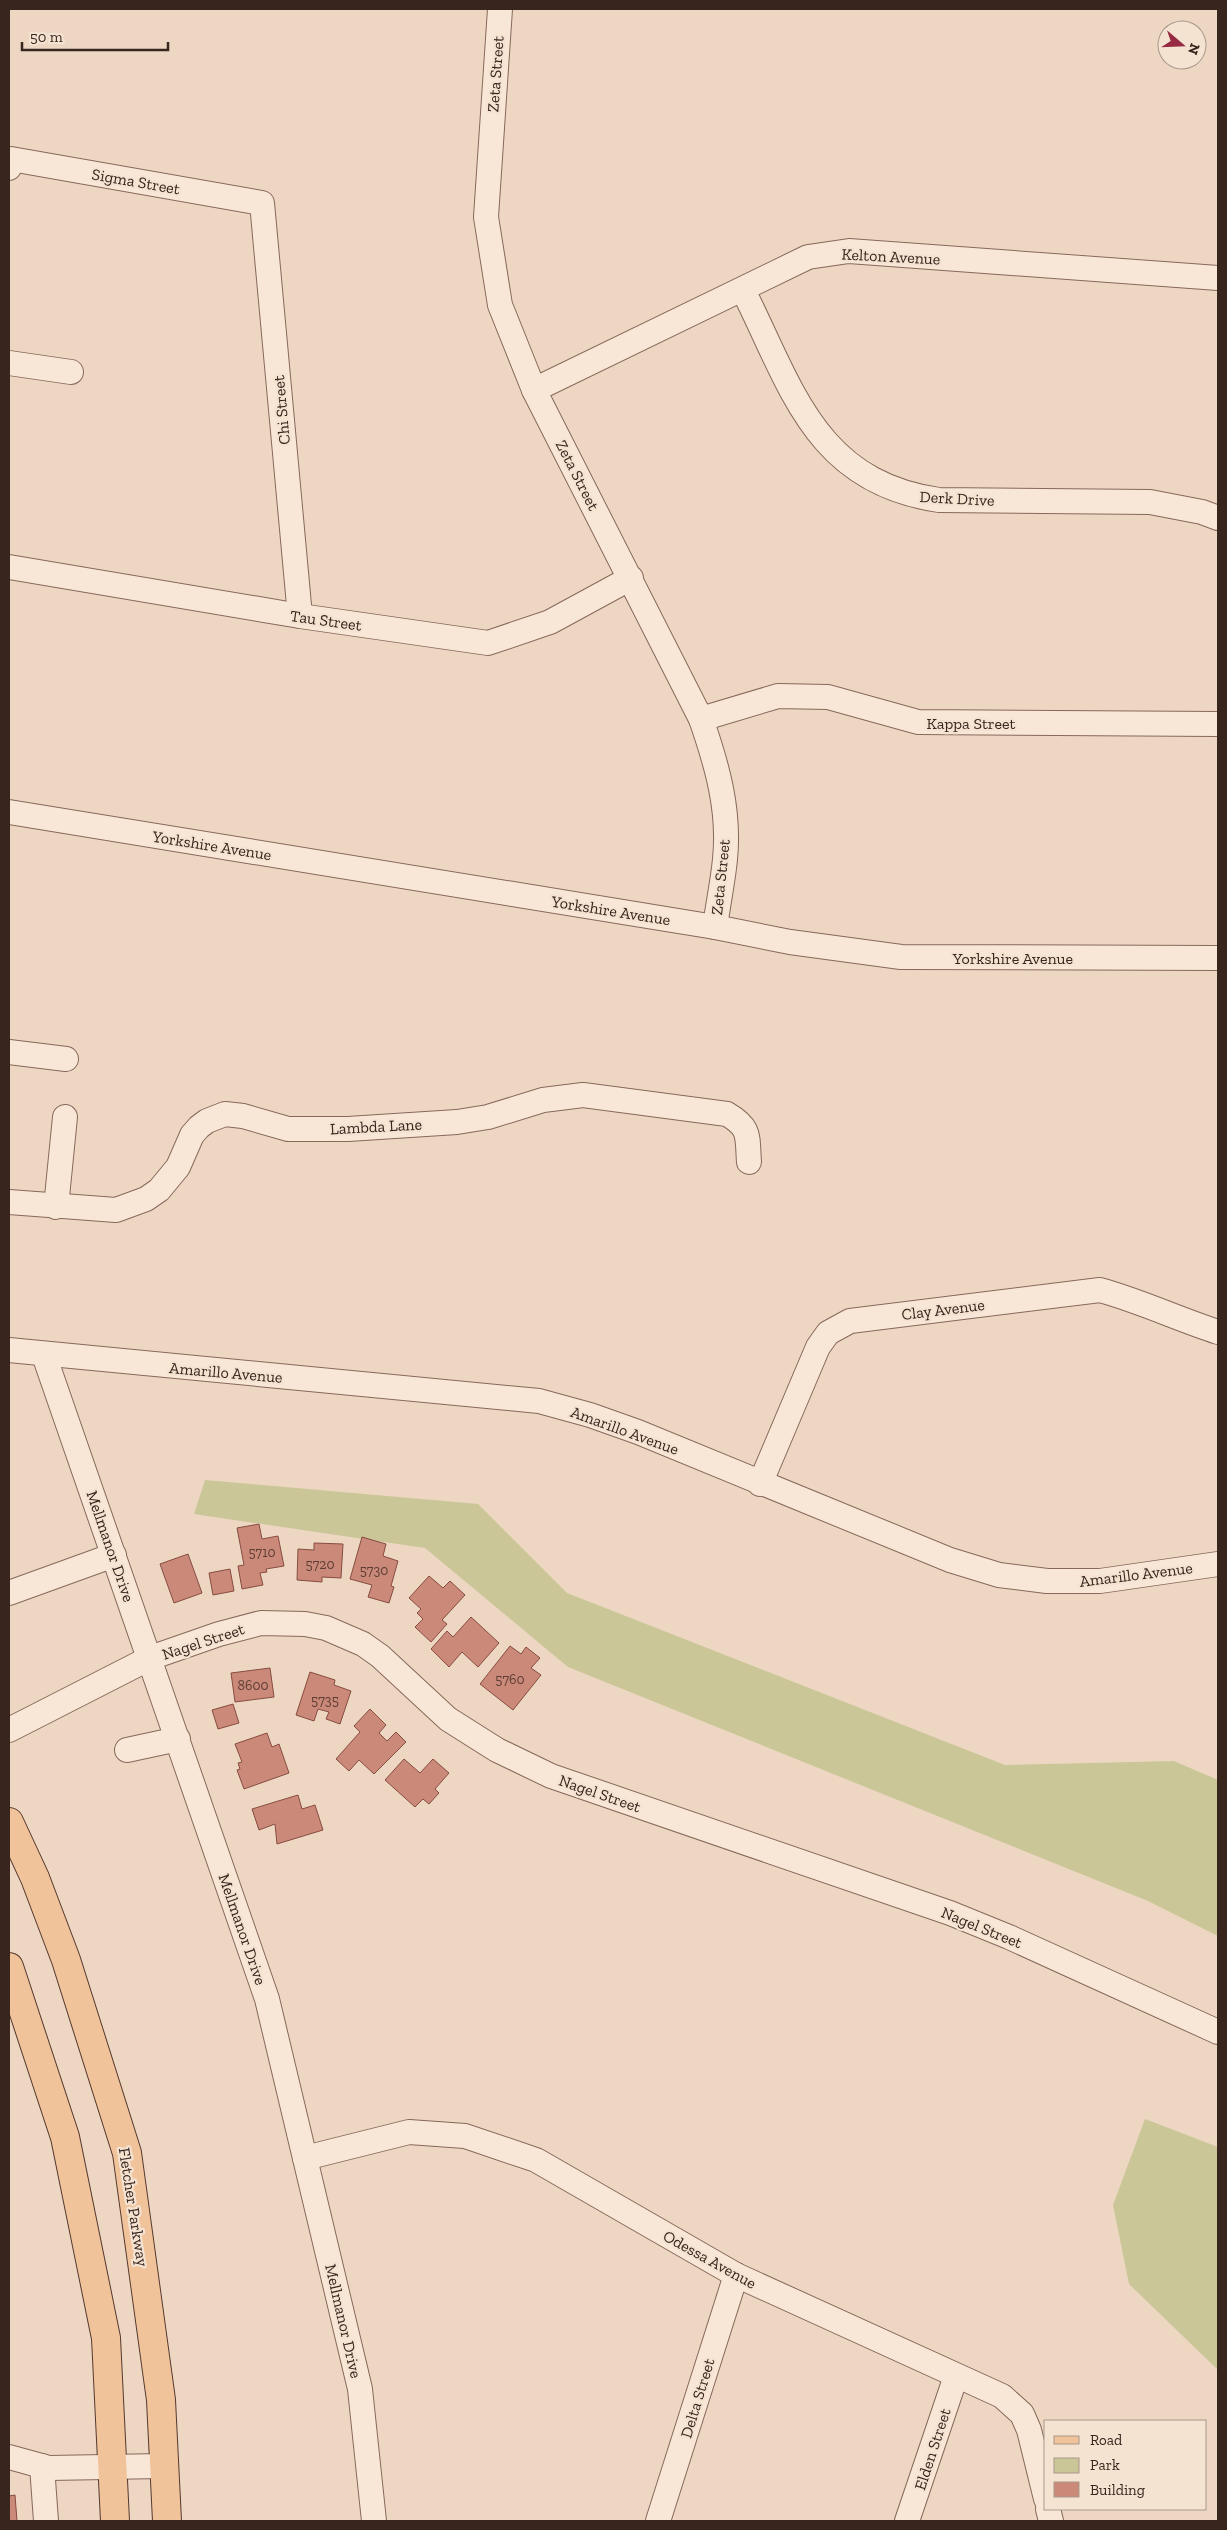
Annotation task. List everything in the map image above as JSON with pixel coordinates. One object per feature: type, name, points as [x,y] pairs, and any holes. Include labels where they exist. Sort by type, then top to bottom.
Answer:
[{"type":"main road","name":"Fletcher Parkway","points":[[9,1822],[35,1878],[66,1960],[128,2153],[161,2400],[167,2521]]},
{"type":"main road","points":[[9,1967],[65,2137],[106,2338],[116,2521]]},
{"type":"street","name":"Zeta Street","points":[[500,9],[486,216],[500,305],[534,390],[701,719],[717,764],[725,809],[726,858],[715,927]]},
{"type":"street","name":"Sigma Street","points":[[10,164],[262,203]]},
{"type":"street","name":"Chi Street","points":[[262,203],[300,616]]},
{"type":"street","name":"Kelton Avenue","points":[[534,390],[808,257],[850,251],[1218,278]]},
{"type":"street","name":"Derk Drive","points":[[743,290],[799,403],[819,435],[845,462],[879,484],[907,494],[939,500],[1150,502],[1202,512],[1218,518]]},
{"type":"street","points":[[9,363],[72,372]]},
{"type":"street","name":"Tau Street","points":[[9,567],[300,616],[488,643],[550,622],[631,578]]},
{"type":"street","name":"Kappa Street","points":[[701,719],[778,696],[788,696],[828,697],[918,722],[1218,724]]},
{"type":"street","name":"Yorkshire Avenue","points":[[9,812],[715,927],[790,942],[901,957],[1218,958]]},
{"type":"street","points":[[9,1052],[66,1059]]},
{"type":"street","name":"Lambda Lane","points":[[9,1202],[116,1210],[146,1199],[159,1190],[174,1173],[185,1154],[192,1135],[199,1127],[207,1120],[225,1114],[243,1116],[288,1129],[348,1129],[457,1122],[488,1117],[543,1100],[583,1096],[727,1114],[741,1122],[746,1131],[749,1162]]},
{"type":"street","points":[[56,1207],[65,1118]]},
{"type":"street","name":"Clay Avenue","points":[[760,1484],[818,1347],[828,1333],[850,1321],[1100,1290],[1131,1298],[1172,1317],[1218,1332]]},
{"type":"street","name":"Amarillo Avenue","points":[[9,1350],[44,1355],[538,1401],[590,1415],[638,1432],[760,1484],[950,1560],[1006,1576],[1067,1582],[1100,1581],[1218,1564]]},
{"type":"street","name":"Mellmanor Drive","points":[[44,1355],[267,1999],[360,2389],[374,2521]]},
{"type":"street","points":[[9,1593],[114,1555]]},
{"type":"street","name":"Nagel Street","points":[[9,1730],[150,1658],[240,1627],[261,1623],[296,1623],[326,1628],[363,1644],[380,1656],[448,1719],[524,1764],[551,1776],[958,1917],[1009,1937],[1218,2032]]},
{"type":"street","points":[[127,1750],[178,1739]]},
{"type":"street","name":"Odessa Avenue","points":[[305,2158],[409,2132],[464,2136],[536,2160],[736,2275],[1002,2396],[1022,2414],[1029,2430],[1044,2491]]},
{"type":"street","name":"Delta Street","points":[[658,2521],[736,2275]]},
{"type":"street","name":"Elden Street","points":[[907,2521],[956,2376]]},
{"type":"street","points":[[9,2457],[42,2466],[164,2466]]},
{"type":"street","points":[[42,2466],[46,2521]]},
{"type":"green space","points":[[205,1480],[478,1504],[567,1593],[1005,1765],[1174,1761],[1218,1780],[1218,1936],[1148,1901],[568,1667],[425,1548],[194,1514]]},
{"type":"green space","points":[[1145,2119],[1218,2147],[1218,2370],[1129,2284],[1113,2205]]},
{"type":"building","points":[[259,1524],[262,1539],[278,1536],[284,1566],[266,1569],[267,1572],[260,1573],[263,1585],[242,1589],[238,1566],[244,1565],[237,1528]]},
{"type":"building","points":[[362,1537],[386,1544],[383,1556],[398,1561],[391,1586],[394,1587],[389,1603],[368,1597],[372,1585],[350,1579]]},
{"type":"building","points":[[314,1543],[343,1544],[341,1578],[322,1577],[322,1582],[297,1580],[298,1549],[314,1550]]},
{"type":"building","points":[[188,1554],[202,1593],[174,1603],[160,1564]]},
{"type":"building","points":[[230,1569],[234,1591],[213,1595],[209,1573]]},
{"type":"building","points":[[429,1576],[443,1588],[450,1581],[465,1595],[442,1620],[447,1624],[431,1642],[415,1627],[423,1619],[417,1613],[421,1609],[409,1598]]},
{"type":"building","points":[[471,1617],[499,1643],[478,1667],[462,1652],[449,1667],[431,1649],[447,1631],[453,1637]]},
{"type":"building","points":[[510,1646],[521,1654],[526,1647],[540,1658],[531,1668],[541,1675],[513,1710],[480,1684]]},
{"type":"building","points":[[270,1668],[274,1697],[235,1702],[231,1673]]},
{"type":"building","points":[[310,1672],[335,1680],[334,1685],[351,1691],[340,1724],[326,1719],[329,1712],[318,1709],[314,1721],[296,1715]]},
{"type":"building","points":[[233,1704],[239,1723],[218,1729],[212,1710]]},
{"type":"building","points":[[370,1709],[386,1725],[379,1733],[387,1741],[396,1732],[406,1742],[374,1774],[359,1760],[349,1771],[336,1759],[360,1732],[354,1726]]},
{"type":"building","points":[[267,1733],[272,1747],[279,1744],[289,1773],[244,1789],[237,1770],[240,1769],[238,1763],[242,1762],[235,1744]]},
{"type":"building","points":[[404,1759],[420,1773],[433,1759],[449,1773],[435,1789],[439,1793],[429,1804],[423,1799],[415,1807],[385,1780]]},
{"type":"building","points":[[298,1795],[302,1809],[315,1805],[323,1830],[277,1844],[275,1824],[259,1830],[252,1809]]},
{"type":"building","points":[[15,2495],[17,2521],[9,2521],[9,2496]]}]
